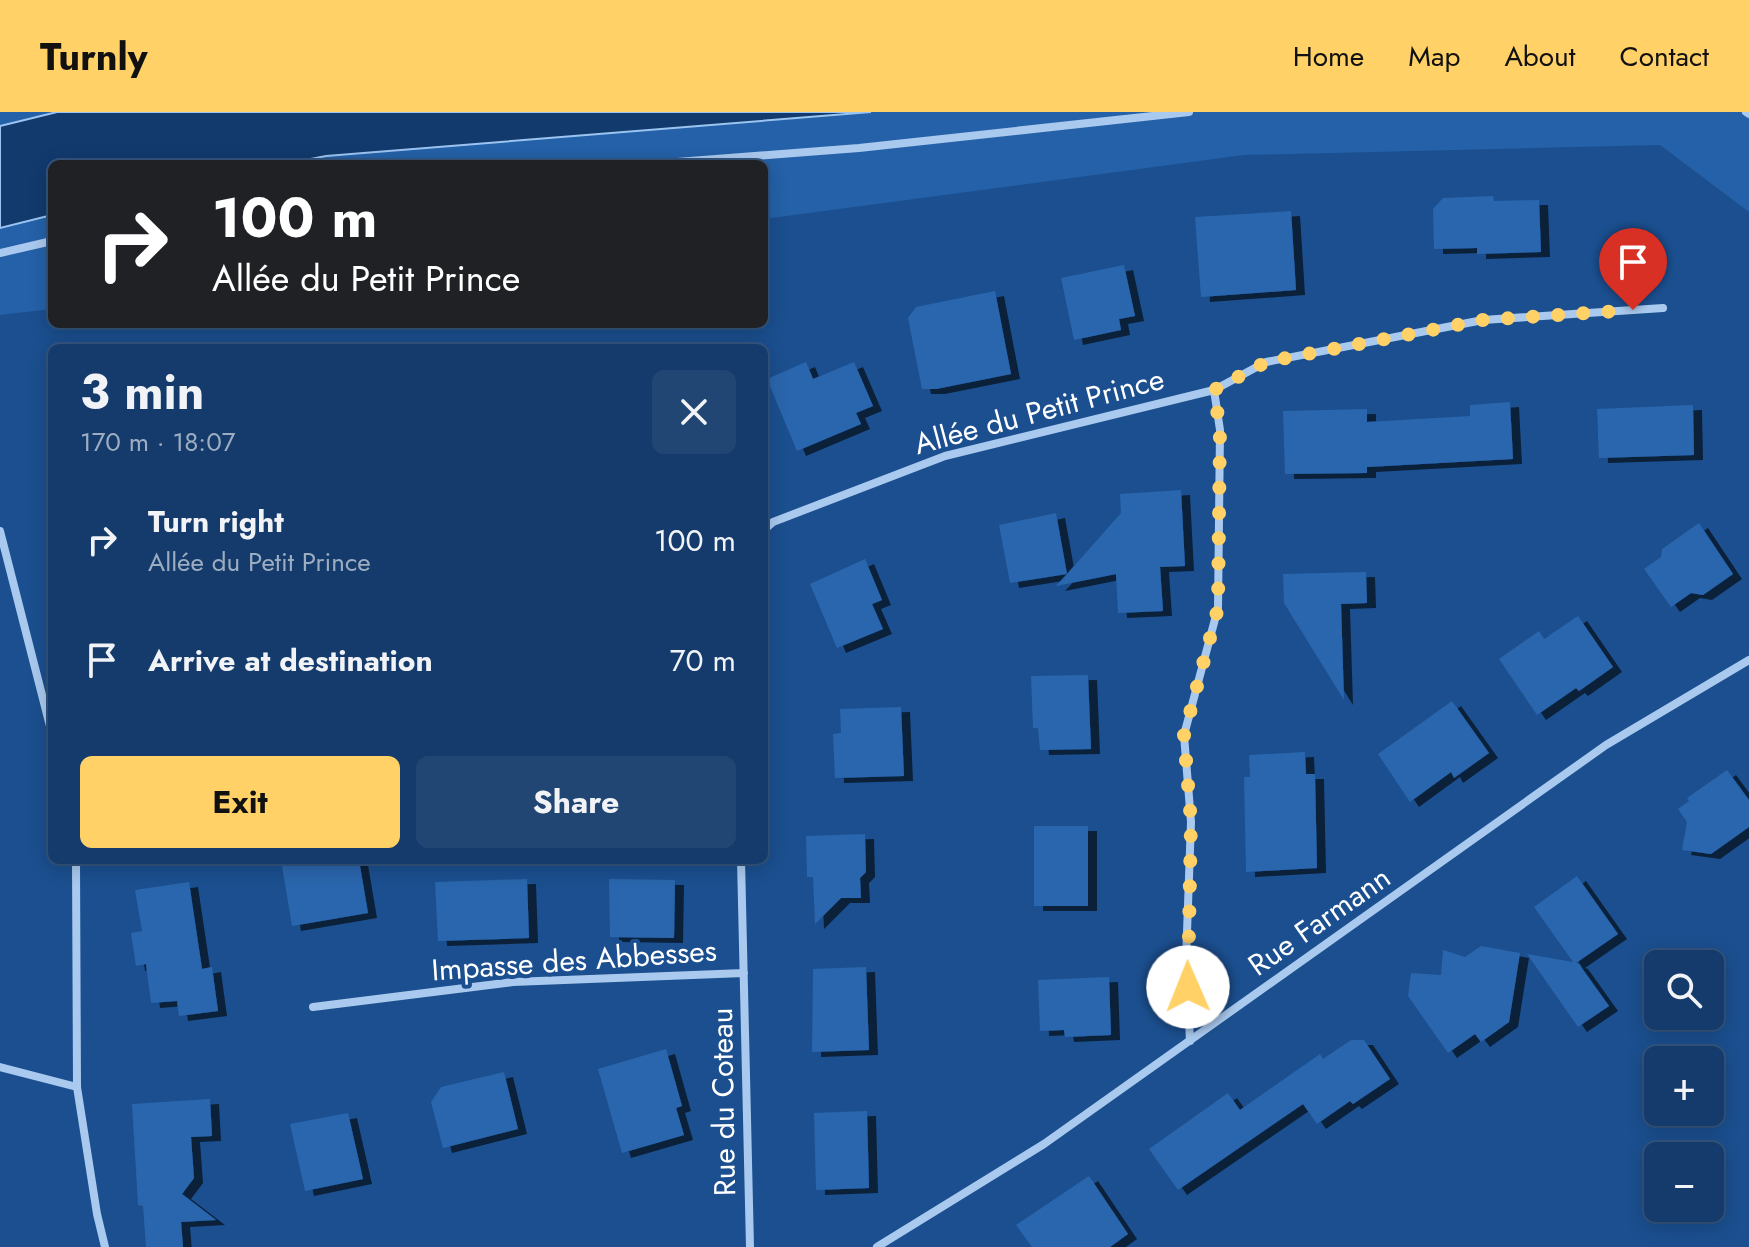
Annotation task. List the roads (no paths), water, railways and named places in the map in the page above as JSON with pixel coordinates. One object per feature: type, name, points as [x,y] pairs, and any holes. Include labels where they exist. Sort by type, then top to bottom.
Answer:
[{"type":"street","points":[[703,160],[859,148],[1189,112]]},
{"type":"street","points":[[0,253],[48,242]]},
{"type":"street","name":"Allée du Petit Prince","points":[[768,526],[945,456],[1214,390],[1266,362],[1483,320],[1663,308]]},
{"type":"street","points":[[1190,1041],[1186,960],[1191,822],[1184,735],[1218,608],[1220,430],[1214,390]]},
{"type":"street","points":[[0,531],[48,718]]},
{"type":"street","name":"Rue Farmann","points":[[877,1247],[1044,1144],[1606,745],[1749,660]]},
{"type":"street","points":[[76,864],[77,1087],[105,1247]]},
{"type":"street","name":"Rue du Coteau","points":[[741,864],[750,1247]]},
{"type":"street","name":"Impasse des Abbesses","points":[[313,1007],[513,982],[744,973]]},
{"type":"street","points":[[0,1067],[77,1087]]}]
